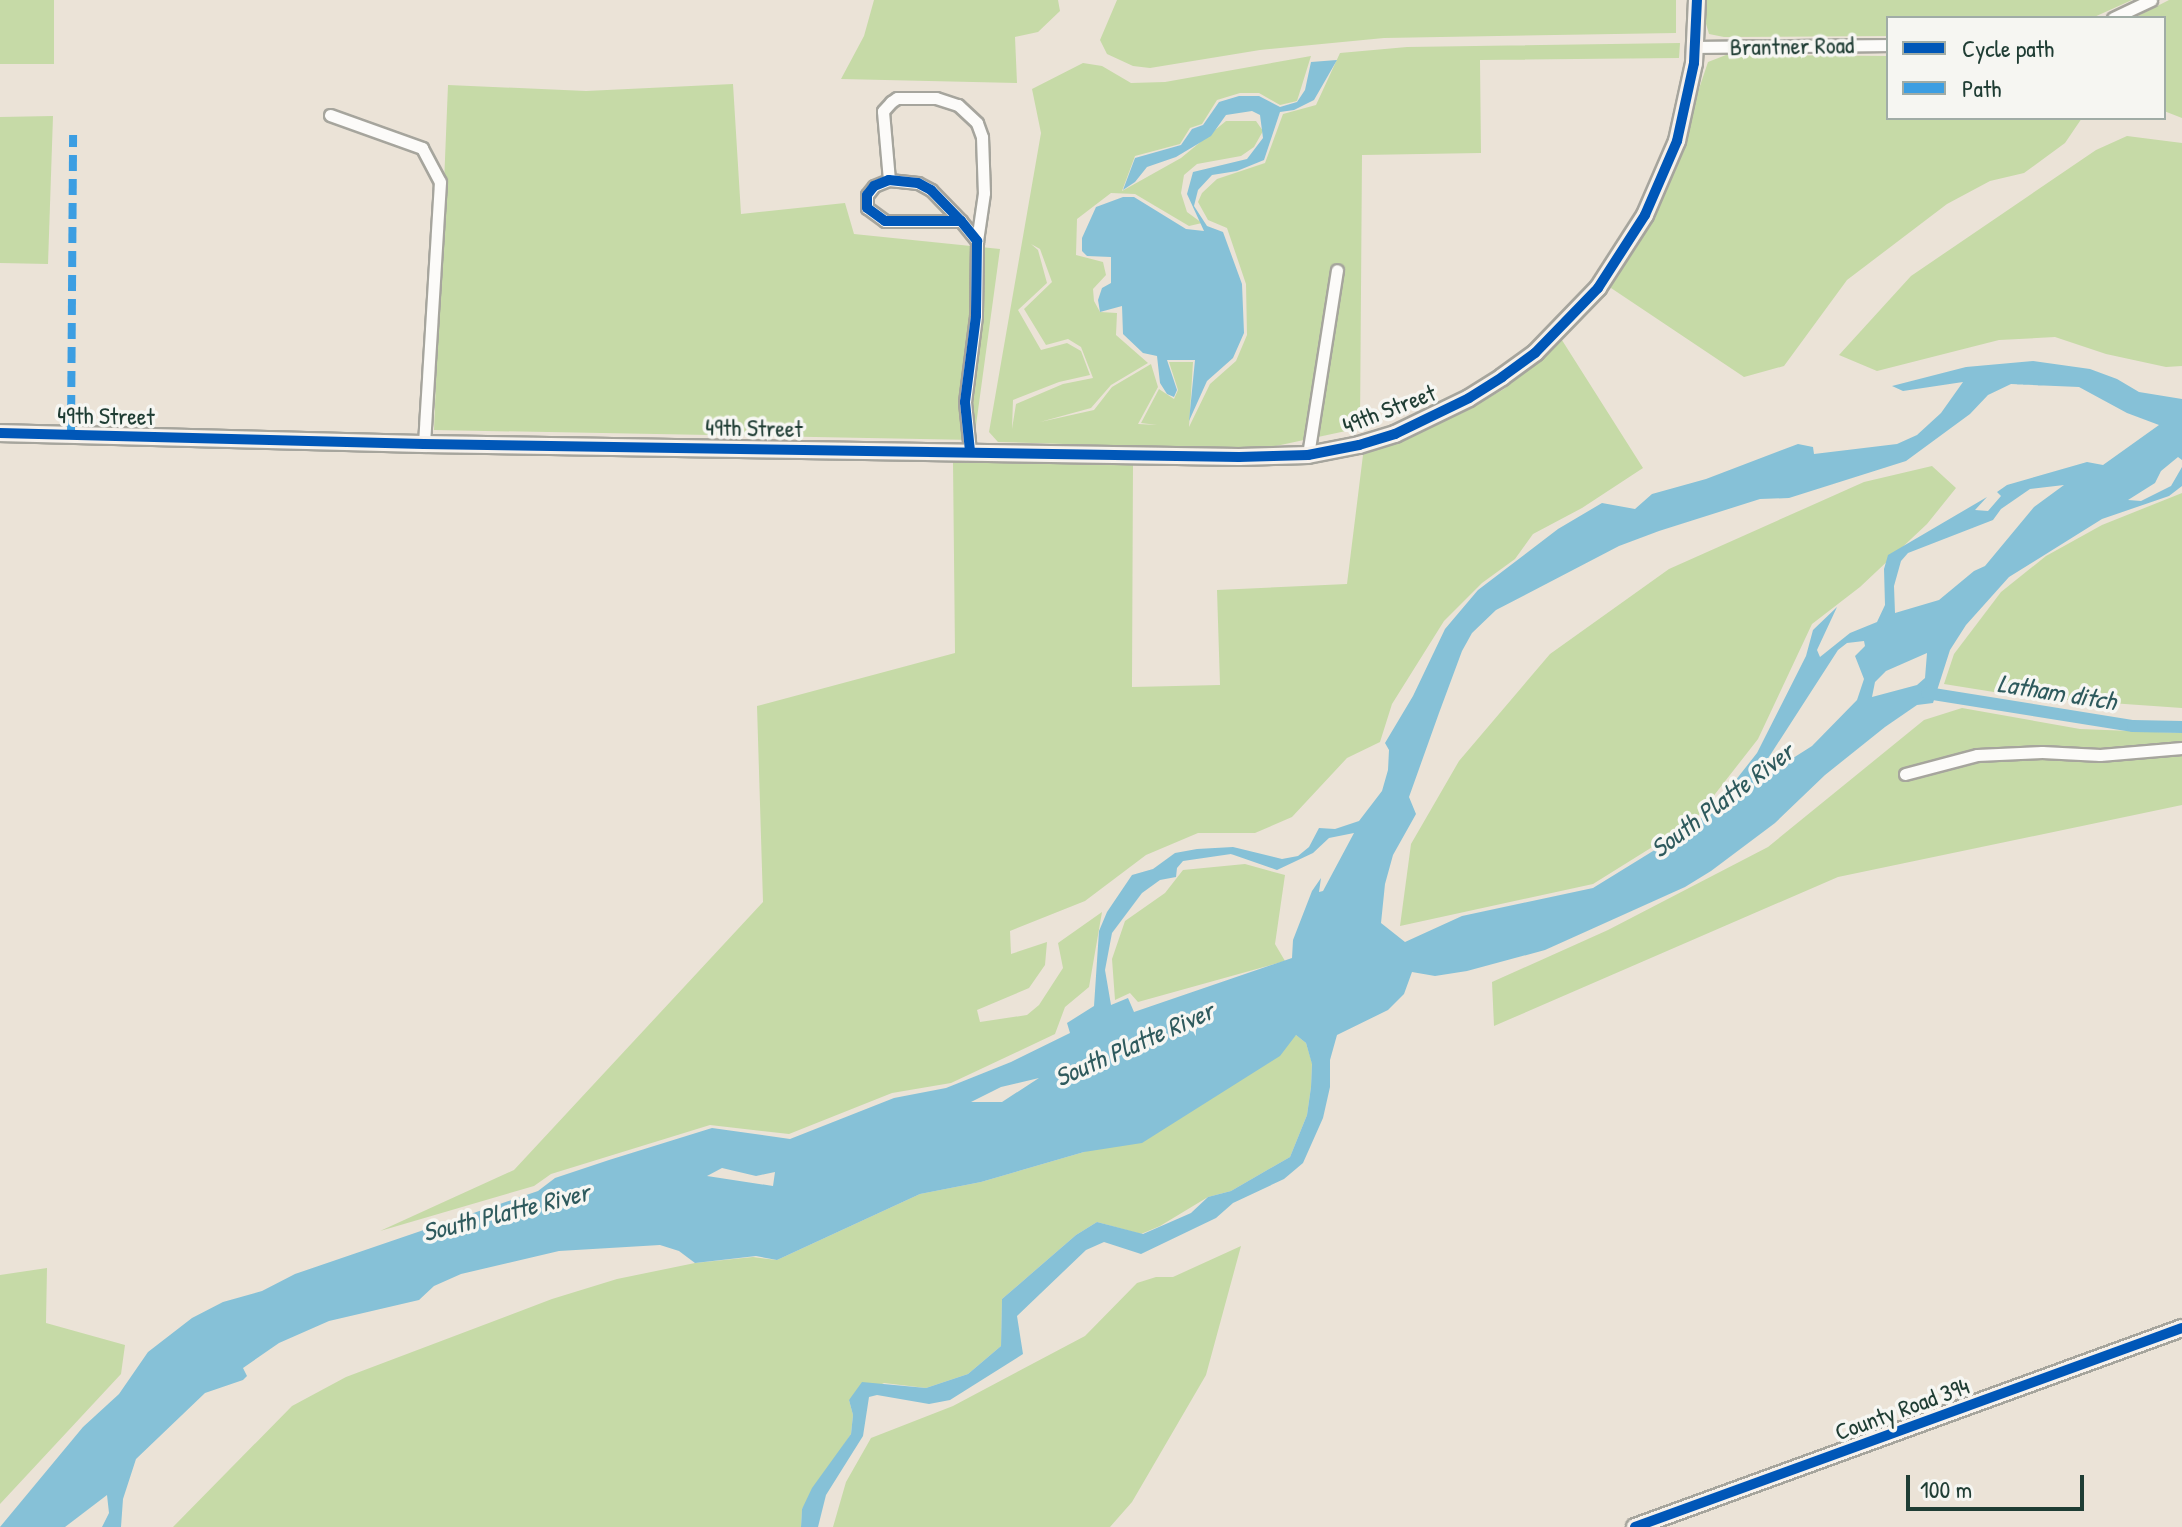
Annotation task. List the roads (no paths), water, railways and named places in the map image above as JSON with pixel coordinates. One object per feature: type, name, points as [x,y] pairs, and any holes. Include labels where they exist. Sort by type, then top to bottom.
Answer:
[{"type":"street","name":"49th Street","points":[[0,433],[424,444],[1251,457],[1308,455],[1395,434],[1492,384],[1535,353],[1570,320],[1626,249],[1645,215],[1677,141],[1696,47],[1697,0]]},
{"type":"street","points":[[2117,16],[2151,0]]},
{"type":"street","name":"Brantner Road","points":[[1696,47],[1886,45]]},
{"type":"street","points":[[889,180],[883,111],[897,98],[936,98],[958,105],[977,123],[982,137],[984,193],[977,241],[976,316],[965,402],[970,451]]},
{"type":"street","points":[[330,115],[422,148],[440,182],[424,444]]},
{"type":"street","points":[[961,221],[885,221],[867,208],[867,195],[874,186],[889,180],[918,183],[931,190],[961,221],[977,241]]},
{"type":"street","points":[[1308,455],[1337,270]]},
{"type":"street","points":[[1905,774],[1977,755],[2042,752],[2100,755],[2182,748]]},
{"type":"street","name":"County Road 394","points":[[1635,1527],[2182,1328]]},
{"type":"water","points":[[1337,60],[1314,100],[1294,110],[1280,112],[1264,160],[1237,171],[1212,175],[1198,190],[1194,206],[1207,226],[1223,232],[1242,284],[1244,333],[1233,358],[1207,381],[1189,421],[1195,360],[1167,360],[1177,390],[1174,397],[1167,394],[1160,383],[1157,356],[1143,353],[1123,334],[1122,306],[1100,312],[1098,300],[1102,288],[1111,283],[1111,257],[1087,256],[1082,251],[1082,238],[1096,207],[1123,197],[1134,197],[1186,229],[1204,231],[1187,194],[1193,172],[1247,159],[1263,138],[1260,115],[1252,111],[1226,115],[1211,136],[1176,157],[1147,167],[1135,182],[1123,190],[1135,158],[1181,145],[1192,129],[1203,125],[1219,102],[1239,96],[1259,96],[1280,107],[1297,102],[1305,90],[1311,62]]},
{"type":"water","name":"South Platte River","points":[[2033,361],[2090,369],[2117,379],[2139,392],[2182,399],[2182,460],[2178,457],[2161,471],[2155,483],[2128,500],[2141,501],[2171,486],[2182,467],[2182,486],[2169,496],[2102,519],[2009,577],[1966,625],[1950,650],[1933,703],[1917,705],[1885,727],[1825,775],[1775,823],[1711,871],[1685,887],[1545,950],[1467,971],[1435,976],[1412,972],[1404,994],[1388,1010],[1337,1035],[1330,1060],[1330,1087],[1323,1118],[1303,1163],[1284,1179],[1233,1203],[1216,1218],[1141,1254],[1104,1242],[1086,1250],[1017,1316],[1023,1354],[950,1400],[929,1404],[877,1395],[869,1397],[863,1436],[826,1495],[818,1527],[801,1527],[802,1509],[812,1488],[851,1434],[853,1415],[849,1400],[862,1382],[926,1388],[968,1374],[1001,1346],[1002,1299],[1076,1235],[1097,1222],[1143,1234],[1191,1213],[1208,1197],[1231,1191],[1290,1157],[1307,1115],[1311,1087],[1312,1064],[1306,1043],[1296,1035],[1280,1056],[1142,1143],[1084,1152],[981,1182],[920,1194],[777,1260],[756,1256],[695,1263],[679,1251],[660,1245],[559,1251],[461,1274],[434,1286],[419,1300],[329,1321],[279,1343],[243,1368],[247,1376],[243,1380],[205,1393],[136,1459],[123,1499],[121,1527],[102,1527],[109,1513],[107,1495],[65,1527],[0,1527],[83,1427],[119,1394],[148,1352],[192,1318],[223,1302],[262,1291],[295,1274],[538,1191],[555,1178],[609,1160],[712,1128],[790,1139],[894,1098],[946,1088],[1011,1062],[1070,1033],[1067,1023],[1094,1006],[1099,931],[1107,912],[1132,875],[1153,869],[1175,853],[1197,849],[1233,847],[1282,859],[1298,856],[1309,847],[1319,828],[1335,829],[1359,821],[1382,791],[1388,770],[1389,750],[1385,743],[1413,696],[1445,629],[1478,590],[1558,529],[1602,503],[1635,509],[1652,494],[1706,479],[1798,444],[1813,447],[1814,454],[1897,444],[1917,435],[1941,413],[1963,382],[1903,391],[1892,386],[1966,367]],"holes":[[[2011,384],[2079,387],[2127,413],[2159,425],[2103,465],[2087,462],[2007,485],[1997,492],[2001,496],[1988,511],[1975,510],[1987,497],[1888,555],[1884,569],[1885,605],[1877,622],[1850,633],[1820,657],[1817,650],[1837,607],[1813,630],[1806,656],[1757,753],[1724,795],[1692,827],[1593,888],[1462,916],[1405,942],[1381,923],[1385,884],[1393,855],[1416,814],[1409,797],[1439,713],[1462,651],[1472,633],[1496,610],[1619,546],[1659,531],[1760,499],[1789,498],[1906,461],[1970,414],[1988,395]],[[2064,485],[2034,507],[1985,566],[1974,571],[1939,600],[1895,613],[1894,586],[1901,561],[1908,553],[1993,520],[2001,509],[2030,489]],[[1864,641],[1865,646],[1855,656],[1864,679],[1857,700],[1812,746],[1779,767],[1767,760],[1838,650],[1847,643]],[[1927,653],[1925,678],[1917,685],[1872,697],[1875,682],[1886,671]],[[1354,833],[1323,891],[1319,892],[1321,878],[1312,891],[1293,940],[1292,958],[1134,1012],[1128,998],[1111,1005],[1105,970],[1112,933],[1142,893],[1160,880],[1176,877],[1177,868],[1183,861],[1231,854],[1277,870],[1313,853],[1329,838]],[[1039,1078],[1002,1102],[971,1102],[1001,1087]],[[722,1168],[756,1176],[775,1172],[773,1186],[707,1176]]]},
{"type":"waterway","name":"Latham ditch","points":[[1927,693],[2133,726],[2182,727]]}]
